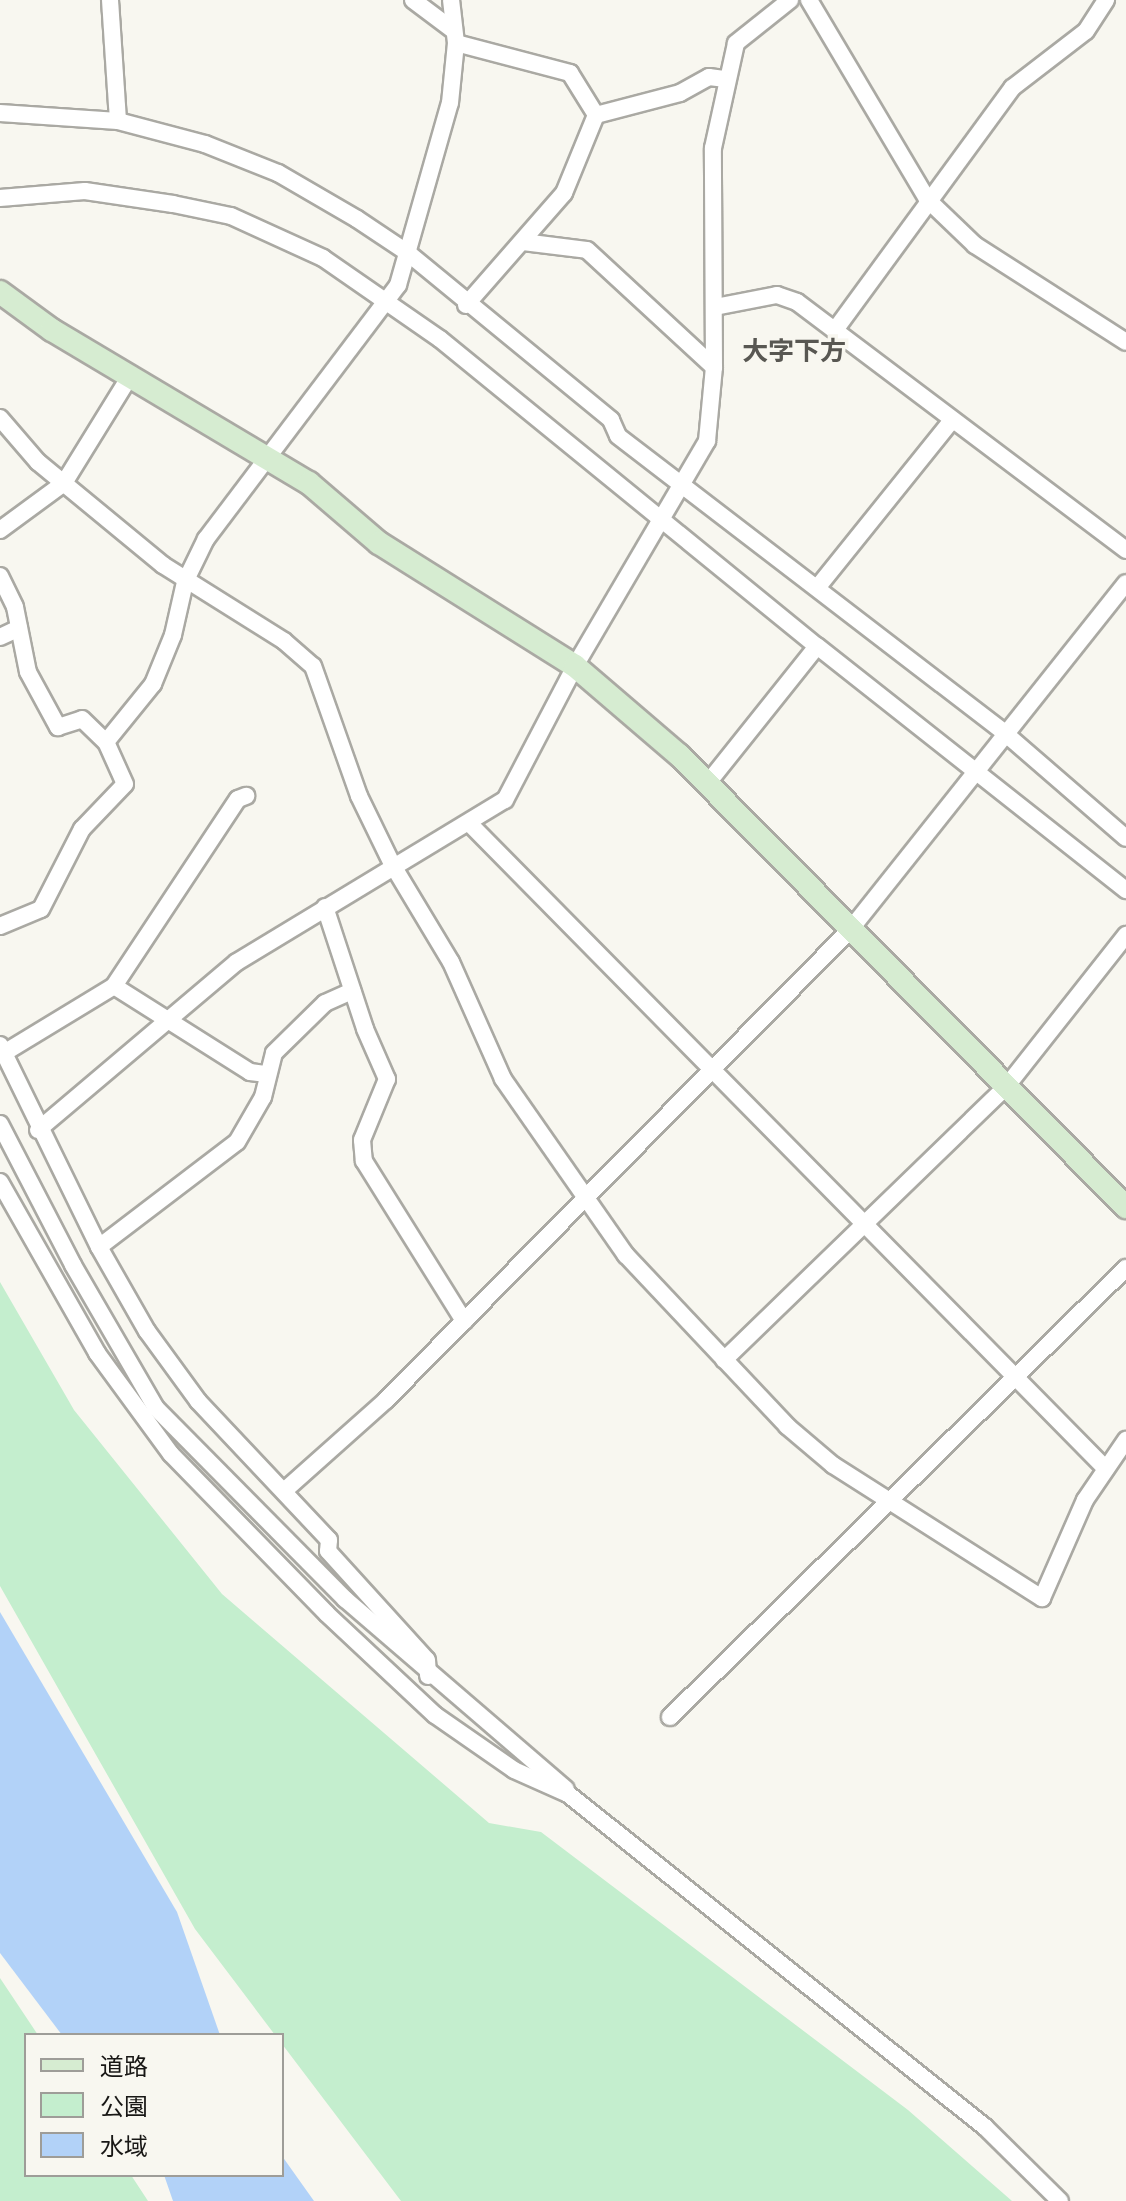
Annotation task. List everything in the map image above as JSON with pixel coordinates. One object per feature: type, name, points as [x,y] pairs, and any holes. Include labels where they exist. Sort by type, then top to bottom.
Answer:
[{"type":"street","points":[[110,0],[118,121]]},
{"type":"street","points":[[413,0],[455,36],[570,73],[596,115]]},
{"type":"street","points":[[106,742],[153,684],[173,635],[185,582],[206,539],[270,459],[385,304],[408,253],[450,103],[455,36],[451,0]]},
{"type":"street","points":[[38,1130],[237,962],[392,864],[505,800],[575,666],[707,441],[714,367],[713,148],[736,43],[790,0]]},
{"type":"street","points":[[809,0],[927,199],[975,245],[1126,342]]},
{"type":"street","points":[[835,330],[927,199],[1012,88],[1086,31],[1106,0]]},
{"type":"street","points":[[596,115],[680,93],[709,77],[726,79]]},
{"type":"street","points":[[0,113],[118,121],[205,144],[278,173],[408,253],[682,484],[1007,735],[1126,838]]},
{"type":"street","points":[[466,305],[564,193],[596,115]]},
{"type":"street","points":[[0,198],[85,191],[231,216],[323,258],[385,304],[440,339],[817,646],[1126,890]]},
{"type":"street","points":[[523,242],[587,250],[714,367]]},
{"type":"street","points":[[0,292],[130,376],[309,483],[379,543],[575,666],[707,784],[1126,1207]]},
{"type":"street","points":[[715,307],[777,295],[797,302],[1126,550]]},
{"type":"street","points":[[0,530],[64,483],[130,376]]},
{"type":"street","points":[[0,418],[15,440],[185,582],[284,641],[313,666],[359,796],[392,864],[451,962],[503,1079],[626,1255],[787,1426],[833,1465],[1042,1598],[1085,1500],[1126,1440]]},
{"type":"street","points":[[817,588],[952,420]]},
{"type":"street","points":[[0,576],[19,628],[28,672],[58,727],[82,719],[106,742],[125,784],[82,829],[41,909],[0,926]]},
{"type":"street","points":[[284,1491],[464,1321],[584,1195],[850,930],[1126,583]]},
{"type":"street","points":[[0,637],[19,628]]},
{"type":"street","points":[[707,784],[817,646]]},
{"type":"street","points":[[246,796],[238,799],[114,986],[2,1049],[38,1130],[147,1331],[198,1401],[329,1540],[328,1551],[427,1660],[428,1676]]},
{"type":"street","points":[[469,823],[862,1226],[1106,1469]]},
{"type":"street","points":[[325,907],[352,991],[387,1079],[362,1140],[364,1161],[464,1321]]},
{"type":"street","points":[[724,1360],[1006,1087],[1126,935]]},
{"type":"street","points":[[114,986],[250,1072],[267,1074]]},
{"type":"street","points":[[99,1247],[237,1142],[252,1123],[274,1053],[325,1003],[352,991]]},
{"type":"street","points":[[0,1124],[73,1265],[156,1408],[428,1676],[511,1746],[563,1782],[568,1794]]},
{"type":"street","points":[[0,1182],[97,1353],[190,1475],[435,1715],[503,1764],[568,1794],[985,2127],[1060,2201]]},
{"type":"street","points":[[670,1717],[1126,1268]]},
{"type":"green space","points":[[0,1282],[74,1410],[222,1594],[489,1823],[541,1832],[908,2110],[1012,2201],[401,2201],[284,2047],[284,2033],[273,2033],[195,1929],[0,1586]]},
{"type":"green space","points":[[0,1978],[37,2033],[24,2033],[24,2177],[132,2177],[148,2201],[0,2201]]},
{"type":"water","points":[[0,1612],[177,1912],[219,2033],[60,2033],[0,1953]]},
{"type":"water","points":[[284,2159],[314,2201],[173,2201],[165,2177],[284,2177]]},
{"type":"district","name":"大字下方","points":[[794,354]]}]
